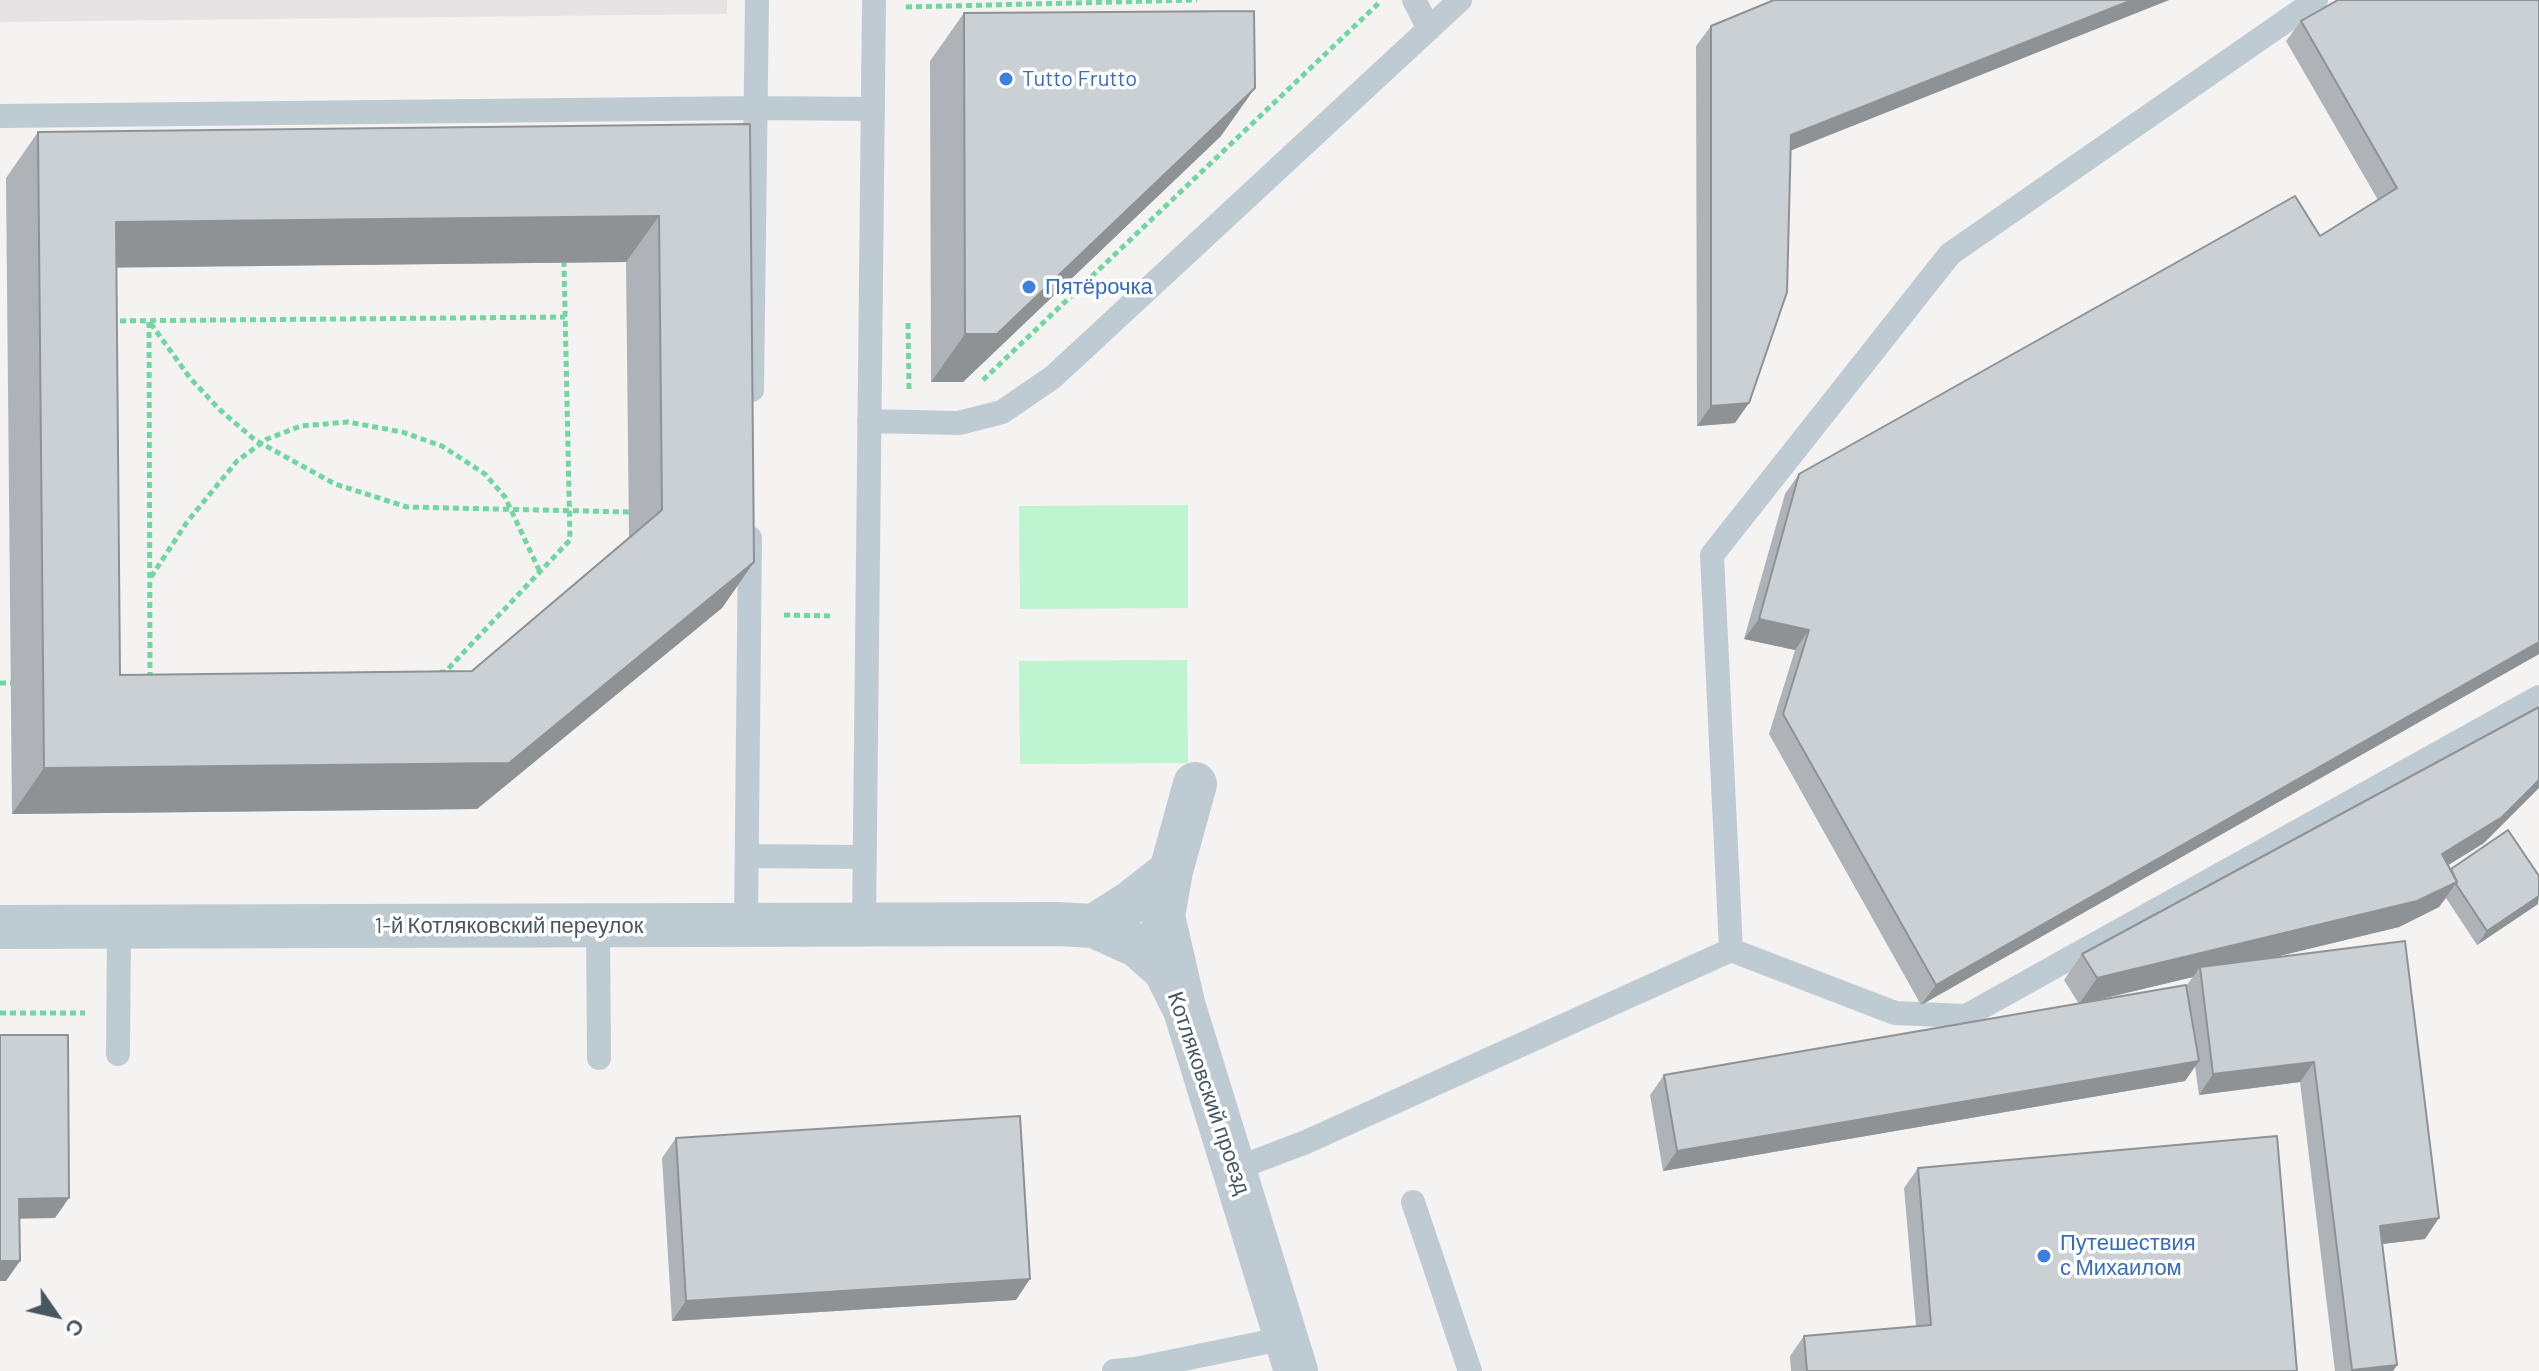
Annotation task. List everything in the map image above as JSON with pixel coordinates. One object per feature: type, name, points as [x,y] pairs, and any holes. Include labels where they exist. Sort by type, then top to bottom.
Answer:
[{"type":"street","points":[[1185,1010],[1163,916],[1171,871],[1195,784]]},
{"type":"street","points":[[1094,926],[1171,871]]},
{"type":"street","name":"1-й Котляковский переулок","points":[[0,927],[1018,925]]},
{"type":"street","name":"Котляковский проезд","points":[[1018,925],[1094,926],[1138,946],[1165,970],[1185,1010],[1291,1355]]},
{"type":"lane","points":[[752,418],[757,0]]},
{"type":"lane","points":[[864,925],[874,0]]},
{"type":"lane","points":[[1414,0],[1429,29]]},
{"type":"lane","points":[[869,421],[959,423],[1002,412],[1053,377],[1460,0]]},
{"type":"lane","points":[[1731,950],[1712,555],[1950,254],[2316,0]]},
{"type":"lane","points":[[0,116],[873,109]]},
{"type":"lane","points":[[746,925],[751,511]]},
{"type":"lane","points":[[1235,1169],[1306,1142],[1731,950],[1895,1013],[1966,1016],[2539,697]]},
{"type":"lane","points":[[747,856],[864,857]]},
{"type":"lane","points":[[598,925],[599,1058]]},
{"type":"lane","points":[[118,1054],[119,927]]},
{"type":"lane","points":[[1413,1202],[1470,1371]]},
{"type":"lane","points":[[1114,1371],[1291,1355]]},
{"type":"path","points":[[906,22],[906,7],[895,7],[1197,0]]},
{"type":"path","points":[[981,382],[1381,0]]},
{"type":"path","points":[[430,672],[445,672],[570,540],[564,263]]},
{"type":"path","points":[[908,315],[909,393]]},
{"type":"path","points":[[97,321],[565,317]]},
{"type":"path","points":[[149,321],[190,378],[220,410],[261,444],[335,484],[407,507],[629,512]]},
{"type":"path","points":[[149,321],[150,679]]},
{"type":"path","points":[[149,579],[187,522],[237,461],[267,439],[301,426],[348,422],[402,432],[442,446],[485,474],[505,497],[540,572]]},
{"type":"path","points":[[749,615],[867,616]]},
{"type":"path","points":[[138,679],[166,679]]},
{"type":"path","points":[[0,683],[11,683]]},
{"type":"path","points":[[0,1013],[118,1013]]},
{"type":"shaded area","points":[[0,0],[727,0],[727,14],[0,22]]},
{"type":"green space","points":[[1188,505],[1188,608],[1020,609],[1019,506]]},
{"type":"green space","points":[[1187,660],[1188,763],[1020,764],[1019,661]]},
{"type":"building","points":[[1774,0],[2132,0],[1791,135],[1787,292],[1749,403],[1711,406],[1711,26]]},
{"type":"building","points":[[2338,0],[2539,0],[2539,642],[1936,985],[1783,714],[1809,630],[1759,619],[1799,474],[2295,196],[2320,236],[2397,188],[2301,21]]},
{"type":"building","points":[[1254,11],[1255,88],[997,334],[965,334],[964,13]]},
{"type":"building","points":[[750,124],[754,562],[509,763],[44,768],[38,132]],"holes":[[[659,216],[662,510],[472,671],[120,675],[116,222]]]},
{"type":"building","points":[[2539,707],[2539,780],[2502,817],[2442,854],[2457,882],[2417,901],[2097,978],[2082,954]]},
{"type":"building","points":[[2508,830],[2539,876],[2539,896],[2487,931],[2456,884],[2451,869]]},
{"type":"building","points":[[2405,941],[2439,1218],[2380,1226],[2397,1365],[2352,1370],[2314,1062],[2213,1074],[2200,967]]},
{"type":"building","points":[[2186,985],[2199,1061],[1677,1151],[1664,1075]]},
{"type":"building","points":[[0,1035],[68,1035],[69,1198],[19,1199],[20,1261],[0,1261]]},
{"type":"building","points":[[1020,1116],[1030,1279],[686,1301],[676,1138]]},
{"type":"building","points":[[2277,1136],[2297,1371],[1807,1371],[1804,1336],[1931,1325],[1918,1168]]},
{"type":"place","name":"Tutto Frutto","points":[[1006,79]]},
{"type":"place","name":"Пятёрочка","points":[[1029,287]]},
{"type":"place","name":"Путешествия с Михаилом","points":[[2044,1256]]}]
